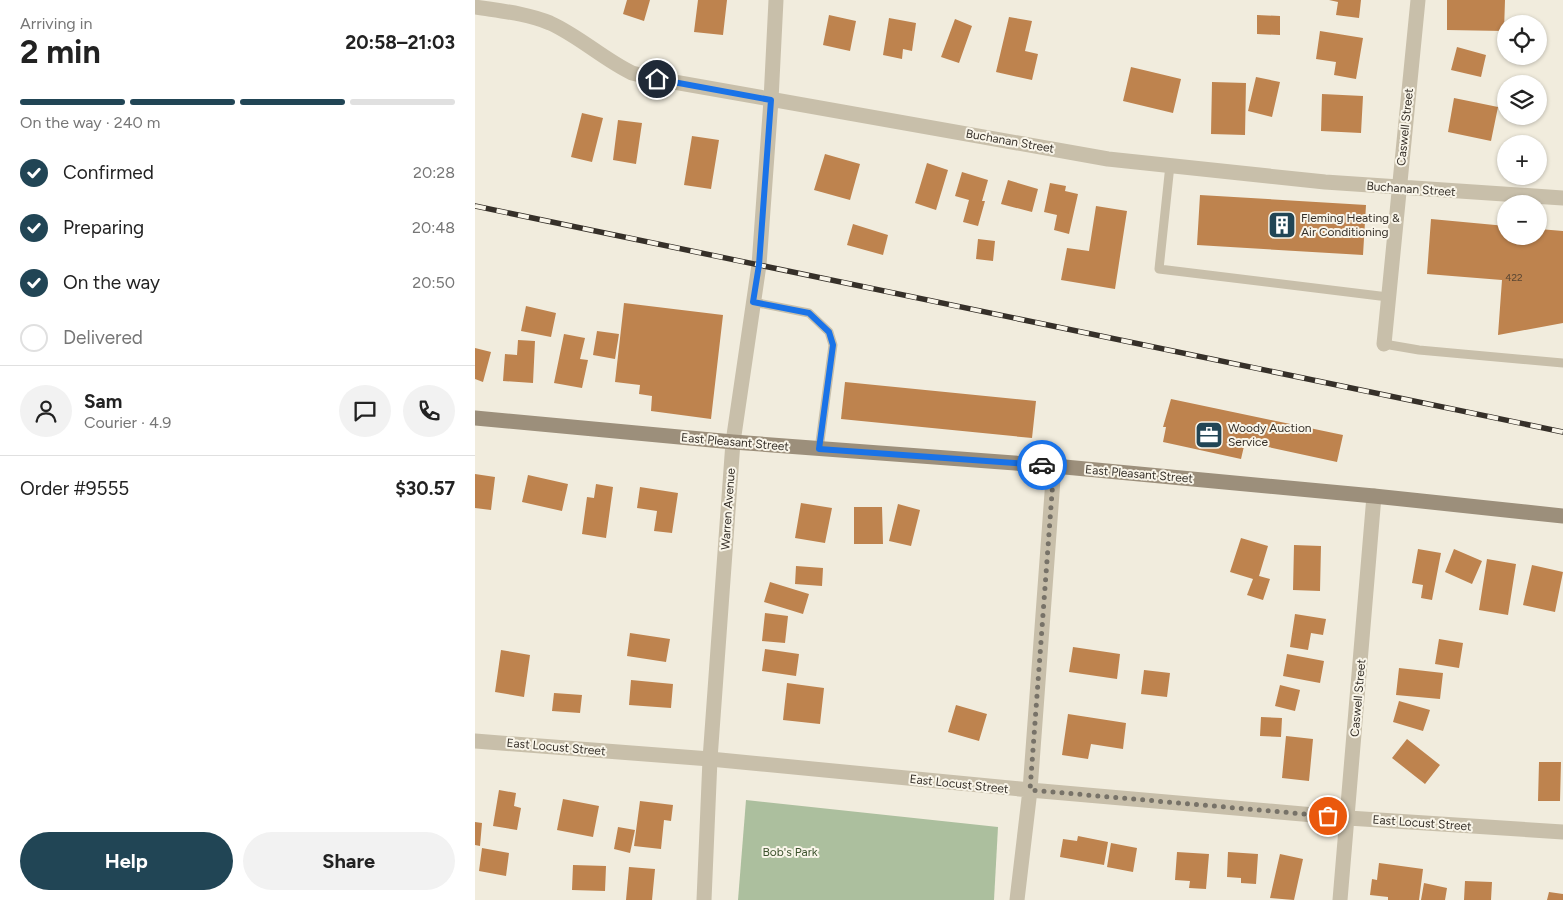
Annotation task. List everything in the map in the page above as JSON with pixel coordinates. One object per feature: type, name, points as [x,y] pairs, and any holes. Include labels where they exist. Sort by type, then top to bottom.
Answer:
[{"type":"main road","name":"East Pleasant Street","points":[[475,418],[733,442],[1054,466],[1563,516]]},
{"type":"street","name":"Warren Avenue","points":[[704,900],[709,760],[733,442],[759,265],[776,0]]},
{"type":"street","name":"Caswell Street","points":[[1383,344],[1418,0]]},
{"type":"street","name":"Buchanan Street","points":[[475,8],[514,13],[551,24],[571,35],[615,65],[632,73],[771,100],[1108,159],[1325,182],[1563,198]]},
{"type":"street","points":[[1017,900],[1030,790],[1054,466]]},
{"type":"street","name":"Caswell Street","points":[[1340,900],[1374,496]]},
{"type":"street","name":"East Locust Street","points":[[475,741],[709,760],[1348,818],[1563,832]]},
{"type":"lane","points":[[1170,165],[1159,269],[1388,297]]},
{"type":"lane","points":[[753,302],[809,313],[829,332],[833,345],[819,449]]},
{"type":"lane","points":[[1383,344],[1419,350],[1563,363]]},
{"type":"green space","name":"Bob's Park","points":[[746,800],[998,827],[994,900],[738,900]]},
{"type":"building","points":[[627,0],[650,0],[644,21],[623,14]]},
{"type":"building","points":[[698,0],[727,0],[723,35],[694,32]]},
{"type":"building","points":[[1329,0],[1361,0],[1359,18],[1336,15],[1338,2]]},
{"type":"building","points":[[1447,0],[1505,0],[1505,15],[1497,15],[1497,31],[1447,30]]},
{"type":"building","points":[[829,15],[856,21],[850,51],[823,45]]},
{"type":"building","points":[[1257,15],[1280,16],[1280,35],[1257,34]]},
{"type":"building","points":[[1009,17],[1032,21],[1025,51],[1038,54],[1032,80],[996,72]]},
{"type":"building","points":[[889,18],[916,23],[912,51],[903,49],[902,59],[883,55]]},
{"type":"building","points":[[955,19],[972,26],[959,63],[941,57]]},
{"type":"building","points":[[1320,31],[1363,38],[1356,79],[1334,75],[1336,62],[1316,59]]},
{"type":"building","points":[[1457,47],[1486,55],[1481,77],[1451,70]]},
{"type":"building","points":[[1131,67],[1181,79],[1173,113],[1123,101]]},
{"type":"building","points":[[1256,77],[1280,82],[1272,117],[1248,111]]},
{"type":"building","points":[[1212,82],[1246,83],[1245,135],[1211,134]]},
{"type":"building","points":[[1322,94],[1363,96],[1361,133],[1321,131]]},
{"type":"building","points":[[1454,98],[1497,107],[1491,141],[1448,132]]},
{"type":"building","points":[[582,113],[603,118],[592,162],[571,157]]},
{"type":"building","points":[[618,120],[642,123],[636,164],[613,160]]},
{"type":"building","points":[[692,136],[719,140],[711,189],[684,185]]},
{"type":"building","points":[[825,154],[860,164],[850,200],[814,190]]},
{"type":"building","points":[[927,163],[948,170],[936,210],[915,203]]},
{"type":"building","points":[[962,172],[988,180],[982,201],[985,201],[978,226],[963,222],[969,200],[955,196]]},
{"type":"building","points":[[1008,180],[1038,189],[1032,212],[1001,204]]},
{"type":"building","points":[[1050,183],[1066,186],[1065,191],[1078,194],[1069,234],[1054,230],[1057,215],[1044,212]]},
{"type":"building","name":"Fleming Heating & Air Conditioning","points":[[1200,195],[1366,205],[1363,255],[1197,245]]},
{"type":"building","points":[[1096,206],[1127,211],[1115,289],[1061,280],[1067,248],[1089,251]]},
{"type":"building","points":[[1431,219],[1497,225],[1497,245],[1547,245],[1547,230],[1563,231],[1563,323],[1498,335],[1502,280],[1427,274]]},
{"type":"building","points":[[853,224],[888,235],[883,255],[847,245]]},
{"type":"building","points":[[978,239],[995,241],[993,261],[976,259]]},
{"type":"building","points":[[624,303],[723,315],[711,419],[651,411],[652,396],[639,394],[640,385],[615,382]]},
{"type":"building","points":[[526,306],[556,313],[551,337],[521,331]]},
{"type":"building","points":[[597,331],[619,334],[615,359],[593,355]]},
{"type":"building","points":[[564,334],[585,338],[580,359],[588,360],[582,388],[554,383]]},
{"type":"building","points":[[518,340],[535,341],[533,383],[503,381],[505,354],[517,355]]},
{"type":"building","points":[[475,348],[491,352],[483,382],[475,379]]},
{"type":"building","points":[[845,382],[1036,401],[1032,438],[841,419]]},
{"type":"building","points":[[1171,399],[1343,435],[1337,462],[1245,442],[1241,459],[1163,442],[1166,427],[1163,427]]},
{"type":"building","points":[[475,474],[495,477],[491,510],[475,508]]},
{"type":"building","points":[[528,475],[568,484],[562,511],[522,502]]},
{"type":"building","points":[[596,484],[613,487],[606,538],[582,534],[587,497],[594,498]]},
{"type":"building","points":[[640,487],[678,493],[672,533],[654,531],[657,511],[637,508]]},
{"type":"building","points":[[801,503],[832,508],[825,543],[795,538]]},
{"type":"building","points":[[898,504],[920,510],[911,546],[889,541]]},
{"type":"building","points":[[854,507],[882,507],[883,544],[854,544]]},
{"type":"building","points":[[1241,538],[1268,546],[1259,576],[1270,579],[1263,600],[1247,595],[1253,579],[1230,572]]},
{"type":"building","points":[[1294,545],[1321,546],[1320,591],[1293,590]]},
{"type":"building","points":[[1418,549],[1441,553],[1432,600],[1421,598],[1423,585],[1412,583]]},
{"type":"building","points":[[1454,549],[1482,561],[1472,584],[1445,572]]},
{"type":"building","points":[[1487,559],[1516,564],[1508,615],[1479,610]]},
{"type":"building","points":[[1532,565],[1563,572],[1555,612],[1523,605]]},
{"type":"building","points":[[796,566],[823,568],[822,586],[795,584]]},
{"type":"building","points":[[770,582],[809,594],[803,614],[764,602]]},
{"type":"building","points":[[765,613],[788,616],[785,643],[762,641]]},
{"type":"building","points":[[1295,614],[1326,619],[1323,635],[1311,633],[1308,650],[1290,647]]},
{"type":"building","points":[[630,633],[670,639],[666,662],[627,656]]},
{"type":"building","points":[[1439,639],[1463,643],[1459,668],[1435,664]]},
{"type":"building","points":[[1073,647],[1120,654],[1117,679],[1069,672]]},
{"type":"building","points":[[765,649],[799,654],[796,676],[762,671]]},
{"type":"building","points":[[501,650],[530,655],[524,697],[495,692]]},
{"type":"building","points":[[1287,654],[1324,661],[1320,683],[1283,676]]},
{"type":"building","points":[[1399,668],[1443,673],[1440,699],[1396,695]]},
{"type":"building","points":[[1144,670],[1170,673],[1167,697],[1141,694]]},
{"type":"building","points":[[631,680],[673,684],[671,708],[629,705]]},
{"type":"building","points":[[787,683],[824,688],[820,724],[783,720]]},
{"type":"building","points":[[1280,685],[1300,690],[1295,711],[1275,706]]},
{"type":"building","points":[[554,693],[582,695],[580,713],[552,711]]},
{"type":"building","points":[[1399,701],[1430,710],[1423,731],[1393,722]]},
{"type":"building","points":[[956,705],[987,714],[979,741],[948,732]]},
{"type":"building","points":[[1068,714],[1126,723],[1123,749],[1091,744],[1088,759],[1062,755]]},
{"type":"building","points":[[1261,717],[1282,718],[1281,737],[1260,736]]},
{"type":"building","points":[[1286,736],[1313,739],[1309,781],[1282,778]]},
{"type":"building","points":[[1407,739],[1440,765],[1425,784],[1392,758]]},
{"type":"building","points":[[1539,762],[1561,762],[1560,801],[1538,801]]},
{"type":"building","points":[[499,790],[516,793],[514,806],[521,808],[517,830],[493,826]]},
{"type":"building","points":[[563,799],[599,806],[593,837],[557,830]]},
{"type":"building","points":[[640,801],[673,805],[671,821],[664,820],[661,849],[634,846]]},
{"type":"building","points":[[475,822],[482,823],[480,846],[475,845]]},
{"type":"building","points":[[618,827],[635,830],[630,853],[614,849]]},
{"type":"building","points":[[1078,836],[1108,842],[1104,865],[1060,857],[1063,839],[1077,841]]},
{"type":"building","points":[[1111,843],[1137,848],[1133,872],[1107,867]]},
{"type":"building","points":[[482,848],[509,853],[506,876],[479,871]]},
{"type":"building","points":[[1177,852],[1209,854],[1206,889],[1189,888],[1190,881],[1175,880]]},
{"type":"building","points":[[1228,852],[1258,854],[1256,884],[1241,883],[1241,878],[1227,877]]},
{"type":"building","points":[[1280,854],[1303,859],[1294,900],[1270,898]]},
{"type":"building","points":[[1379,863],[1423,869],[1419,900],[1388,900],[1388,897],[1370,895],[1372,879],[1377,880]]},
{"type":"building","points":[[573,865],[606,866],[605,891],[572,890]]},
{"type":"building","points":[[629,867],[655,869],[652,900],[626,900]]},
{"type":"building","points":[[1465,881],[1492,882],[1491,900],[1464,900]]},
{"type":"building","points":[[1424,883],[1447,888],[1445,900],[1421,900]]},
{"type":"building","points":[[1549,892],[1563,894],[1563,900],[1547,900]]},
{"type":"railway","points":[[475,206],[1563,432]]},
{"type":"way so far","points":[[1042,465],[1054,466],[1030,790],[1328,816]]},
{"type":"place","name":"Fleming Heating & Air Conditioning","points":[[1282,225]]},
{"type":"place","name":"Woody Auction Service","points":[[1209,435]]},
{"type":"route","points":[[657,79],[771,100],[759,265],[753,302],[809,313],[829,332],[833,345],[819,449],[1042,465]]}]
